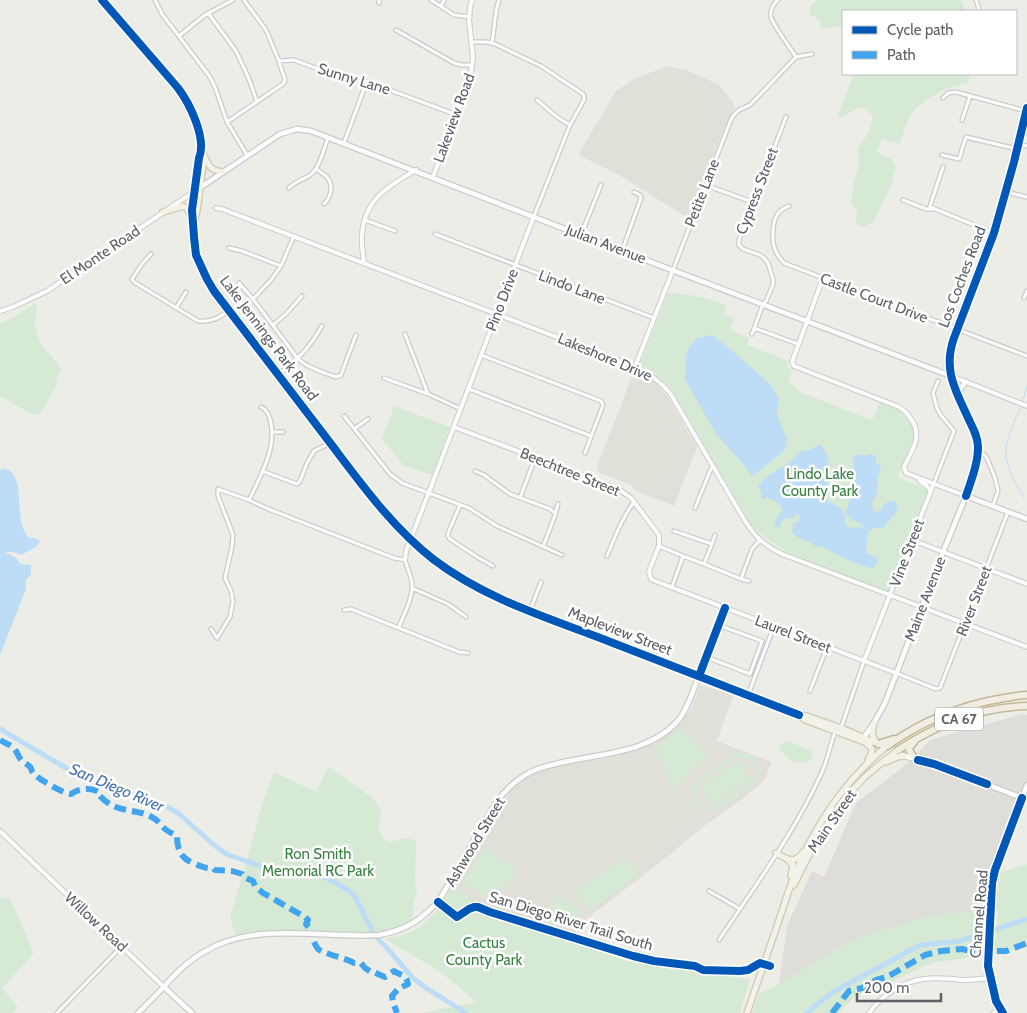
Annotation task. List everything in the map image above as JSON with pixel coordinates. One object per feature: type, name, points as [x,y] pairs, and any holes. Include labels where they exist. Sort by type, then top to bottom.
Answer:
[{"type":"highway","name":"CA 67","points":[[898,738],[937,717],[980,702],[1027,695]]},
{"type":"highway","name":"CA 67","points":[[887,748],[918,738],[942,725],[966,716],[998,709],[1027,706]]},
{"type":"highway","points":[[887,748],[891,739],[898,738]]},
{"type":"highway","points":[[887,748],[898,738]]},
{"type":"highway","points":[[913,756],[909,750],[918,738]]},
{"type":"main road","name":"Lake Jennings Park Road","points":[[102,0],[180,92],[190,108],[196,123],[204,159],[194,223]]},
{"type":"main road","name":"Los Coches Road","points":[[978,453],[975,434],[951,376],[950,354],[957,330],[994,233],[1027,109]]},
{"type":"main road","name":"Julian Avenue","points":[[195,191],[275,136],[291,130],[306,129],[951,376]]},
{"type":"main road","name":"Lake Jennings Park Road","points":[[201,152],[192,216],[196,255],[211,285],[372,498],[410,540],[436,561]]},
{"type":"main road","points":[[201,152],[211,169],[223,172]]},
{"type":"main road","points":[[163,212],[183,206],[194,223]]},
{"type":"main road","points":[[959,397],[960,389],[966,382]]},
{"type":"main road","name":"Maine Avenue","points":[[863,740],[888,696],[966,496],[978,453]]},
{"type":"main road","points":[[966,496],[1027,518]]},
{"type":"main road","name":"Mapleview Street","points":[[436,561],[488,594],[530,611],[799,715],[841,728],[863,740],[904,756],[922,760],[1022,798]]},
{"type":"main road","name":"Ashwood Street","points":[[138,1013],[182,968],[201,953],[226,941],[265,934],[374,935],[393,932],[414,923],[429,912],[440,899],[495,804],[512,784],[534,771],[550,765],[641,745],[668,730],[680,717],[689,702],[698,676]]},
{"type":"main road","name":"Mapleview Street","points":[[799,715],[805,720],[835,732],[922,760]]},
{"type":"main road","points":[[874,723],[872,734],[887,748]]},
{"type":"main road","points":[[863,740],[872,749],[872,754],[865,765]]},
{"type":"main road","name":"Main Street","points":[[784,906],[806,860],[827,824],[851,792],[882,763],[887,748]]},
{"type":"main road","name":"Main Street","points":[[747,1013],[794,877],[809,844],[840,794],[865,765],[887,748]]},
{"type":"main road","points":[[882,763],[904,756]]},
{"type":"main road","name":"Channel Road","points":[[1003,1013],[996,1001],[988,966],[992,883],[995,870],[1027,785]]},
{"type":"main road","points":[[786,859],[797,859],[809,844]]},
{"type":"main road","points":[[776,853],[791,862],[793,868],[784,906]]},
{"type":"main road","name":"Willow Road","points":[[165,985],[192,1013]]},
{"type":"street","points":[[155,0],[160,12],[212,80],[227,122],[247,155]]},
{"type":"street","points":[[179,36],[208,13],[233,0]]},
{"type":"street","points":[[227,122],[285,81],[266,30],[244,0]]},
{"type":"street","points":[[431,0],[454,15],[470,17]]},
{"type":"street","points":[[441,6],[444,0]]},
{"type":"street","name":"Lakeview Road","points":[[433,177],[469,84],[473,58],[470,17],[472,0]]},
{"type":"street","points":[[492,42],[499,0]]},
{"type":"street","points":[[778,0],[771,9],[772,20],[796,57],[812,54]]},
{"type":"street","points":[[976,0],[978,10]]},
{"type":"street","points":[[208,13],[236,51],[257,102]]},
{"type":"street","points":[[396,30],[454,63],[472,65]]},
{"type":"street","name":"Pino Drive","points":[[412,588],[405,560],[406,551],[534,216],[570,126],[584,100],[583,94],[541,66],[492,42],[471,42]]},
{"type":"street","name":"Petite Lane","points":[[635,367],[733,116],[739,110],[750,105],[796,57]]},
{"type":"street","name":"Sunny Lane","points":[[279,62],[294,60],[345,79],[358,78],[457,115]]},
{"type":"street","points":[[344,143],[368,81]]},
{"type":"street","points":[[943,98],[952,92],[1027,109]]},
{"type":"street","points":[[962,120],[970,96]]},
{"type":"street","points":[[537,100],[570,126]]},
{"type":"street","name":"Cypress Street","points":[[752,334],[763,304],[773,285],[773,280],[768,263],[764,258],[743,249],[738,243],[786,117]]},
{"type":"street","points":[[289,188],[294,183],[312,175],[328,137]]},
{"type":"street","points":[[942,155],[959,159],[966,137],[1027,146]]},
{"type":"street","points":[[932,209],[930,206],[943,167]]},
{"type":"street","points":[[316,169],[327,177],[331,189],[328,200],[324,204]]},
{"type":"street","name":"Lakeview Road","points":[[364,262],[362,236],[365,220],[372,203],[389,185],[416,170]]},
{"type":"street","points":[[705,184],[746,200]]},
{"type":"street","points":[[581,235],[601,185]]},
{"type":"street","name":"El Monte Road","points":[[0,311],[13,308],[47,291],[195,191]]},
{"type":"street","points":[[622,251],[641,198],[640,195],[634,192]]},
{"type":"street","points":[[1006,192],[1027,197]]},
{"type":"street","points":[[904,200],[994,233]]},
{"type":"street","name":"Castle Court Drive","points":[[789,206],[784,207],[774,220],[774,246],[784,263],[1027,356]]},
{"type":"street","name":"Lakeshore Drive","points":[[216,208],[497,313],[635,367],[654,377],[670,393],[750,528],[768,546],[782,554],[1027,646]]},
{"type":"street","points":[[365,220],[395,231]]},
{"type":"street","name":"Lindo Lane","points":[[435,234],[654,318]]},
{"type":"street","points":[[253,299],[280,266],[294,236]]},
{"type":"street","points":[[229,248],[280,266]]},
{"type":"street","points":[[151,254],[132,279],[134,282],[198,321],[206,322],[217,319],[230,311]]},
{"type":"street","points":[[824,278],[798,344],[792,362],[793,365],[899,407],[908,414],[917,435],[904,467],[906,473],[926,485],[930,491]]},
{"type":"street","points":[[239,283],[303,363],[336,377],[341,376],[356,335]]},
{"type":"street","points":[[1024,298],[1027,291]]},
{"type":"street","points":[[176,308],[186,292]]},
{"type":"street","points":[[272,325],[286,314],[302,296]]},
{"type":"street","points":[[278,375],[310,345],[322,326]]},
{"type":"street","points":[[754,328],[798,344]]},
{"type":"street","points":[[405,334],[428,394]]},
{"type":"street","points":[[481,355],[595,398],[602,403],[603,405],[585,453]]},
{"type":"street","name":"Julian Avenue","points":[[951,376],[1027,406]]},
{"type":"street","points":[[384,378],[428,394],[461,409]]},
{"type":"street","name":"Vine Street","points":[[841,728],[864,661],[954,431],[937,408],[933,393],[938,381]]},
{"type":"street","points":[[469,389],[591,436]]},
{"type":"street","points":[[249,500],[270,449],[271,420],[261,407]]},
{"type":"street","points":[[344,416],[390,474],[402,483],[469,508],[497,526],[562,555]]},
{"type":"street","points":[[354,429],[368,419]]},
{"type":"street","name":"Beechtree Street","points":[[454,427],[619,489],[634,502],[659,535],[658,546]]},
{"type":"street","points":[[272,432],[283,432]]},
{"type":"street","points":[[262,471],[298,484],[310,456],[314,451],[330,443]]},
{"type":"street","name":"Los Coches Road","points":[[978,453],[985,455],[995,478],[998,491],[994,506]]},
{"type":"street","points":[[520,498],[535,458]]},
{"type":"street","points":[[695,508],[713,466]]},
{"type":"street","points":[[475,471],[484,475],[510,494],[550,509],[555,513]]},
{"type":"street","points":[[911,475],[966,496]]},
{"type":"street","points":[[398,486],[402,483]]},
{"type":"street","points":[[211,629],[218,638],[230,618],[233,601],[226,578],[232,547],[232,535],[218,496],[218,489],[394,558],[405,560]]},
{"type":"street","points":[[607,556],[622,521],[634,502]]},
{"type":"street","points":[[543,547],[558,504]]},
{"type":"street","points":[[460,505],[448,536],[493,566]]},
{"type":"street","name":"River Street","points":[[938,689],[1008,512]]},
{"type":"street","points":[[674,531],[712,544]]},
{"type":"street","points":[[704,564],[715,535]]},
{"type":"street","points":[[741,579],[752,549],[760,540]]},
{"type":"street","points":[[912,540],[1027,584]]},
{"type":"street","points":[[658,546],[749,581]]},
{"type":"street","name":"Laurel Street","points":[[658,546],[649,570],[650,576],[655,581],[938,689]]},
{"type":"street","points":[[672,587],[683,556]]},
{"type":"street","points":[[530,611],[542,582]]},
{"type":"street","points":[[399,627],[412,588],[448,604],[466,617]]},
{"type":"street","name":"Ashwood Street","points":[[698,676],[725,608]]},
{"type":"street","points":[[344,610],[351,609],[459,652],[468,653]]},
{"type":"street","points":[[706,658],[750,674],[762,641],[718,625]]},
{"type":"street","points":[[748,695],[774,626]]},
{"type":"street","points":[[810,691],[827,647]]},
{"type":"street","points":[[718,940],[740,909],[812,794],[824,769],[835,732]]},
{"type":"street","name":"Willow Road","points":[[0,831],[165,985]]},
{"type":"street","points":[[709,891],[740,909]]},
{"type":"street","points":[[57,1013],[122,946]]},
{"type":"street","points":[[869,1013],[887,994],[903,985],[916,981],[930,978],[964,980],[990,978]]},
{"type":"street","points":[[993,1013],[1000,1008]]},
{"type":"shaded area","points":[[668,66],[689,71],[719,85],[735,107],[725,126],[688,218],[619,175],[578,155],[616,91],[636,78]]},
{"type":"shaded area","points":[[634,371],[655,382],[667,396],[697,447],[674,506],[634,490],[631,485],[597,472],[597,467]]},
{"type":"shaded area","points":[[700,686],[709,687],[733,696],[717,741],[772,762],[764,781],[594,913],[574,934],[489,908],[451,888],[500,804],[516,785],[537,772],[557,766],[613,756],[656,743],[678,726],[692,707]]},
{"type":"shaded area","points":[[1022,714],[1027,715],[1027,800],[999,873],[998,910],[930,915],[853,940],[779,984],[787,926],[812,871],[824,877],[856,803],[907,764],[930,740]]},
{"type":"green space","points":[[817,0],[960,0],[966,10],[842,10],[842,28],[838,26],[823,29],[820,26],[821,22],[816,17],[810,15],[813,3]]},
{"type":"green space","points":[[854,75],[971,75],[967,83],[951,87],[920,105],[909,118],[900,144],[882,139],[877,152],[891,159],[896,167],[892,183],[873,222],[863,227],[856,223],[857,211],[851,203],[853,185],[860,160],[857,149],[868,134],[873,116],[866,109],[859,107],[840,119],[838,114]]},
{"type":"green space","name":"Lindo Lake County Park","points":[[668,293],[698,296],[726,305],[724,314],[734,318],[730,330],[749,338],[747,345],[788,361],[786,367],[792,369],[788,382],[796,387],[798,391],[871,420],[880,402],[903,411],[907,415],[914,430],[914,437],[898,477],[929,490],[889,592],[786,551],[767,539],[750,523],[672,390],[658,375],[640,365]]},
{"type":"green space","points":[[37,303],[35,325],[40,342],[62,370],[57,378],[56,386],[40,414],[31,414],[0,396],[0,323]]},
{"type":"green space","points":[[394,406],[450,427],[432,475],[404,466],[382,439]]},
{"type":"green space","points":[[680,728],[707,755],[705,759],[672,788],[668,787],[667,772],[659,755],[658,746]]},
{"type":"green space","points":[[788,741],[810,750],[813,757],[812,760],[802,763],[793,761],[785,756],[779,748],[780,744]]},
{"type":"green space","points":[[740,751],[752,757],[759,766],[759,774],[750,786],[716,809],[704,810],[695,805],[691,796],[694,784]],"holes":[[[738,757],[752,762],[756,768],[754,776],[713,806],[706,807],[699,804],[695,795],[697,786]]]},
{"type":"green space","points":[[738,761],[750,778],[713,804],[701,788]]},
{"type":"green space","name":"Ron Smith Memorial RC Park","points":[[328,766],[371,797],[375,802],[381,812],[379,830],[384,839],[389,842],[407,838],[416,842],[415,882],[417,893],[412,921],[392,930],[378,933],[271,930],[236,935],[230,918],[263,802],[274,772],[317,792]]},
{"type":"green space","points":[[485,848],[516,870],[496,902],[463,883]]},
{"type":"green space","points":[[626,857],[639,875],[589,911],[575,892]]},
{"type":"green space","points":[[1027,864],[1027,947],[994,954],[999,873]]},
{"type":"green space","name":"Cactus County Park","points":[[451,888],[489,908],[572,934],[568,940],[627,961],[750,979],[740,1013],[421,1013],[476,1002],[434,968],[385,939],[415,930],[428,920],[443,902]]},
{"type":"green space","points":[[0,897],[10,899],[34,953],[2,988],[18,1007],[12,1013],[0,1013]]},
{"type":"green space","points":[[560,897],[582,912],[573,922],[563,926],[552,925],[541,918],[555,898]]},
{"type":"green space","points":[[976,911],[979,956],[932,963],[855,996],[839,1013],[752,1013],[759,994],[853,940],[930,915]]},
{"type":"water","points":[[712,335],[770,384],[779,399],[777,414],[787,439],[784,451],[752,476],[716,434],[685,379],[685,362],[688,349],[697,338]]},
{"type":"water","points":[[820,444],[829,462],[828,501],[842,510],[848,528],[862,528],[864,526],[849,518],[846,513],[855,482],[853,457],[859,454],[876,456],[876,462],[881,467],[877,481],[877,492],[872,504],[874,511],[878,512],[890,501],[895,501],[898,507],[883,528],[873,528],[868,531],[866,551],[878,558],[875,566],[872,568],[839,556],[822,546],[815,547],[792,533],[793,524],[800,519],[797,513],[794,517],[782,520],[780,527],[777,527],[775,521],[783,510],[768,497],[762,499],[758,486],[766,477],[790,462],[802,451],[810,450]]},
{"type":"water","points":[[5,468],[12,473],[16,481],[21,521],[24,530],[29,538],[35,538],[40,541],[36,547],[21,555],[5,552],[16,558],[21,564],[31,565],[31,574],[26,580],[26,589],[0,655],[0,470]]},
{"type":"waterway","points":[[1023,400],[1027,386]]},
{"type":"waterway","points":[[1020,408],[1009,434],[1006,455],[1010,471],[1024,498]]},
{"type":"waterway","name":"San Diego River","points":[[0,729],[66,768],[110,789],[166,806],[178,813],[226,854],[263,867],[292,874],[314,874],[329,879],[348,890],[356,898],[374,935],[412,977],[466,1013]]},
{"type":"waterway","name":"San Diego River","points":[[806,1013],[833,992],[920,945],[960,941],[1027,919]]},
{"type":"marked path","points":[[0,740],[11,745],[36,776],[57,789],[71,794],[82,789],[94,790],[100,793],[100,796],[113,806],[142,813],[155,819],[165,829],[177,836],[179,849],[185,859],[203,867],[242,874],[253,881],[255,886],[263,893],[305,917],[308,920],[306,924],[312,931]]},
{"type":"marked path","points":[[314,942],[321,951],[354,963],[361,963],[371,972],[385,977],[394,971],[405,977],[408,984],[398,989],[392,996],[397,1013]]},
{"type":"marked path","points":[[997,951],[1006,951],[1027,943]]},
{"type":"marked path","points":[[832,1013],[849,991],[862,988],[876,980],[887,977],[925,955],[962,949],[975,952]]},
{"type":"cycle path","points":[[102,0],[178,88],[196,122],[201,141],[201,150],[192,210],[196,255],[207,279],[214,291],[352,472],[403,532],[433,559],[451,572],[511,604],[799,715]]},
{"type":"cycle path","points":[[966,496],[976,466],[978,444],[977,437],[953,382],[950,371],[951,350],[994,233],[1027,108]]},
{"type":"cycle path","points":[[699,676],[725,608]]},
{"type":"cycle path","points":[[918,760],[987,784]]},
{"type":"cycle path","points":[[1003,1013],[996,1001],[988,966],[992,883],[1022,798]]},
{"type":"cycle path","name":"San Diego River Trail South","points":[[438,902],[457,917],[469,909],[478,907],[654,961],[695,966],[703,970],[740,971],[748,970],[760,963],[770,966]]}]
